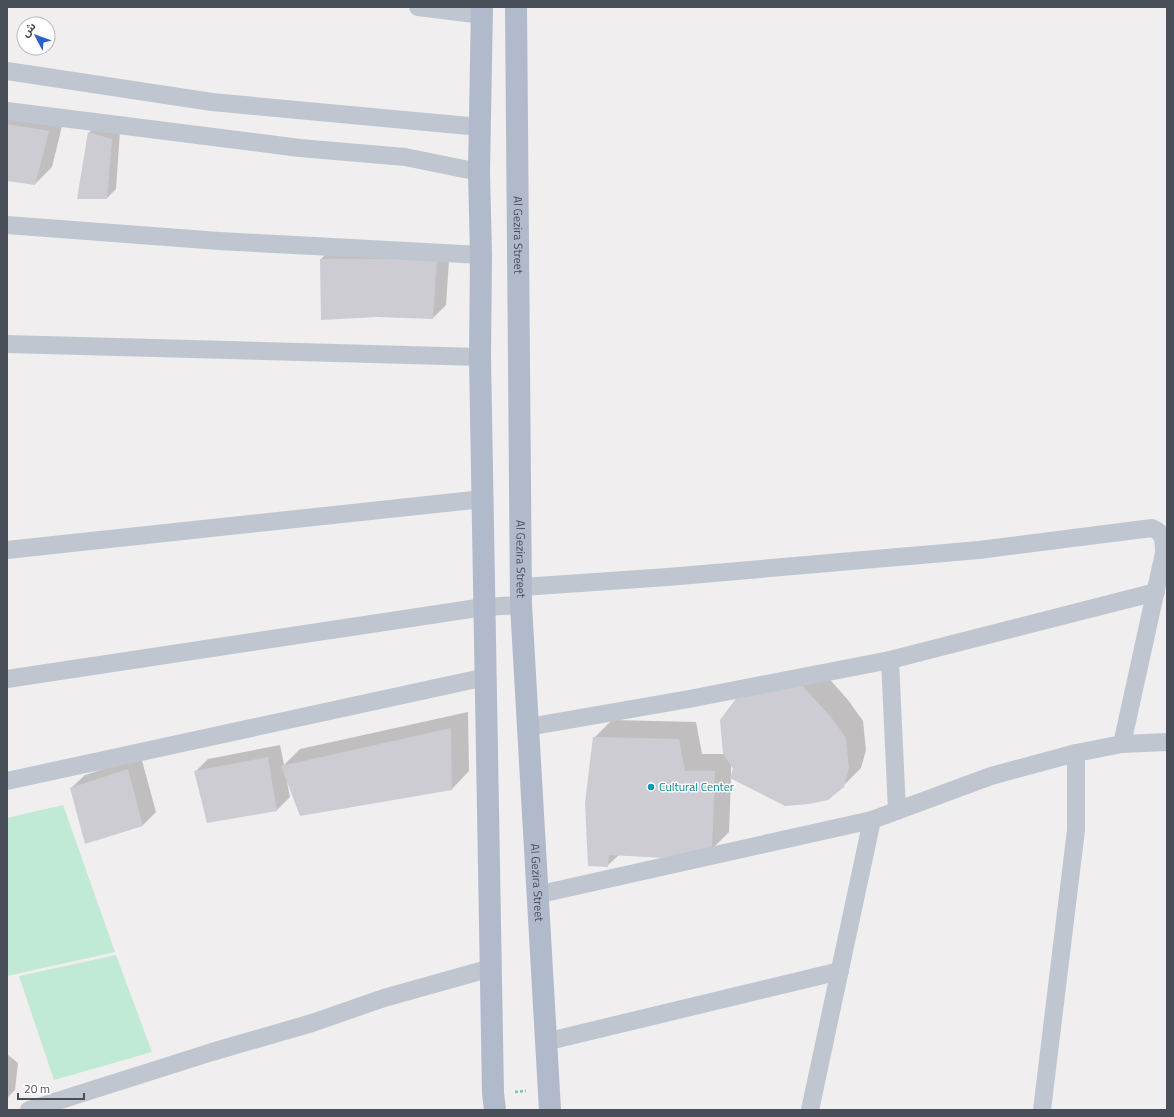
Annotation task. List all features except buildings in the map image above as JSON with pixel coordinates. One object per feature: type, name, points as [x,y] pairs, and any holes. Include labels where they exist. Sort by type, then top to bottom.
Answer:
[{"type":"main road","name":"Al Gezira Street","points":[[516,7],[515,31],[521,596],[536,895],[549,1100]]},
{"type":"main road","points":[[494,1101],[480,357],[481,255],[479,172],[482,17],[515,31]]},
{"type":"street","points":[[418,7],[482,17]]},
{"type":"street","points":[[7,71],[212,102],[480,127]]},
{"type":"street","points":[[7,111],[300,148],[405,157],[479,172]]},
{"type":"street","points":[[7,225],[219,241],[481,255]]},
{"type":"street","points":[[7,344],[480,357]]},
{"type":"street","points":[[7,550],[483,499]]},
{"type":"street","points":[[7,679],[484,607],[521,596],[668,577],[979,550],[1152,528],[1158,531],[1164,538],[1164,553],[1122,744]]},
{"type":"street","points":[[528,727],[689,700],[890,660],[1156,592]]},
{"type":"street","points":[[890,660],[897,811]]},
{"type":"street","points":[[7,781],[486,677]]},
{"type":"street","points":[[536,895],[872,820],[991,776],[1076,752],[1122,744],[1167,742]]},
{"type":"street","points":[[1042,1110],[1076,830],[1076,752]]},
{"type":"street","points":[[810,1110],[872,820]]},
{"type":"street","points":[[29,1110],[54,1106],[312,1023],[384,998],[491,968]]},
{"type":"street","points":[[545,1042],[840,971]]},
{"type":"path","points":[[494,1101],[549,1100]]},
{"type":"green space","points":[[63,805],[115,952],[7,976],[7,818]]},
{"type":"green space","points":[[116,955],[152,1052],[54,1080],[19,976]]},
{"type":"place","name":"Cultural Center","points":[[651,787]]}]
